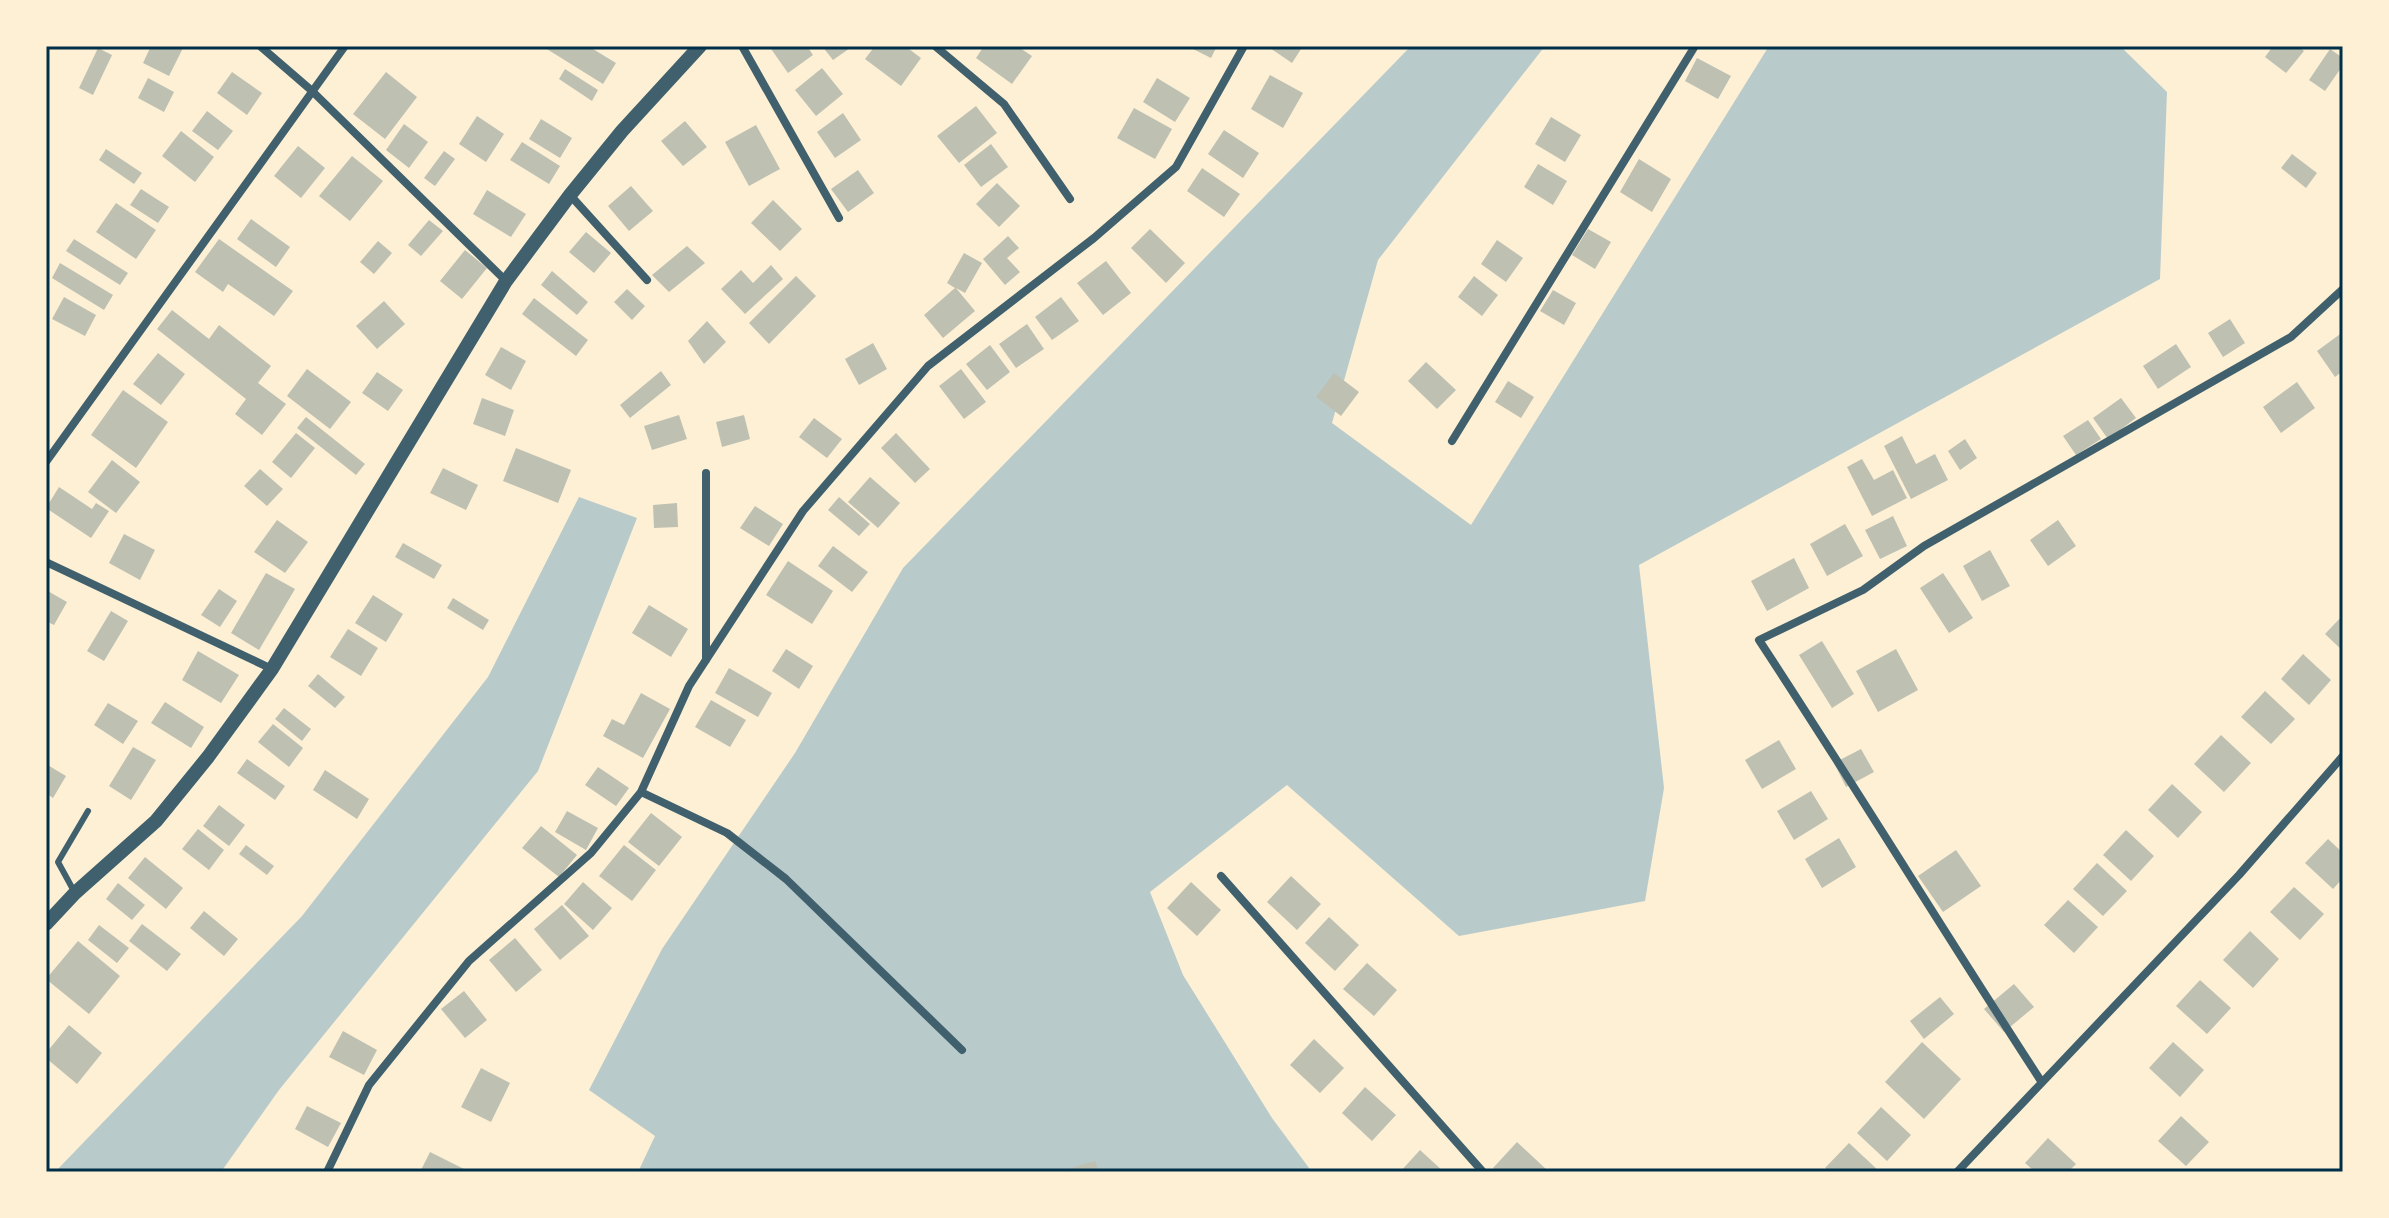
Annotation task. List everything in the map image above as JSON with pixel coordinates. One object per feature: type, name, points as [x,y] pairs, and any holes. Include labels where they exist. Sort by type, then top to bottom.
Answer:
[{"type":"street","points":[[260,46],[311,90],[506,281]]},
{"type":"street","points":[[46,462],[345,46]]},
{"type":"street","points":[[46,924],[75,893],[156,821],[208,757],[272,669],[506,281],[622,131],[700,46]]},
{"type":"street","points":[[742,46],[839,218]]},
{"type":"street","points":[[935,46],[1004,104],[1070,199]]},
{"type":"street","points":[[327,1172],[369,1085],[469,961],[591,853],[641,792],[689,686],[803,511],[928,366],[1094,238],[1176,167],[1244,46]]},
{"type":"street","points":[[1452,441],[1695,46]]},
{"type":"street","points":[[570,195],[647,280]]},
{"type":"street","points":[[2041,1081],[1759,640],[1863,590],[1924,546],[2291,337],[2343,289]]},
{"type":"street","points":[[706,473],[706,661]]},
{"type":"street","points":[[46,562],[272,669]]},
{"type":"street","points":[[1957,1172],[2239,875],[2343,756]]},
{"type":"street","points":[[641,792],[727,833],[786,879],[962,1050]]},
{"type":"street","points":[[1221,876],[1483,1172]]},
{"type":"lane","points":[[75,893],[58,862],[88,811]]},
{"type":"shaded area","points":[[1411,46],[1545,46],[1378,260],[1332,423],[1471,525],[1769,46],[2120,46],[2167,92],[2160,279],[1639,565],[1664,788],[1645,901],[1459,936],[1287,785],[1150,892],[1183,975],[1272,1118],[1312,1172],[638,1172],[655,1136],[589,1090],[662,949],[795,753],[903,568]]},
{"type":"shaded area","points":[[579,497],[637,518],[538,771],[279,1090],[221,1172],[55,1172],[302,916],[488,677]]},
{"type":"building","points":[[151,46],[184,46],[169,76],[143,63]]},
{"type":"building","points":[[542,46],[588,46],[616,63],[603,84]]},
{"type":"building","points":[[769,46],[807,46],[813,55],[788,73]]},
{"type":"building","points":[[822,46],[853,46],[833,60]]},
{"type":"building","points":[[875,46],[905,46],[921,58],[901,86],[865,59]]},
{"type":"building","points":[[984,46],[1017,46],[1032,56],[1012,84],[976,58]]},
{"type":"building","points":[[1187,46],[1217,46],[1211,58]]},
{"type":"building","points":[[1267,46],[1303,46],[1292,63]]},
{"type":"building","points":[[2273,46],[2298,46],[2304,51],[2286,73],[2265,57]]},
{"type":"building","points":[[98,48],[112,55],[93,95],[79,88]]},
{"type":"building","points":[[2330,49],[2343,58],[2343,65],[2325,91],[2309,80]]},
{"type":"building","points":[[1697,58],[1731,76],[1718,99],[1685,81]]},
{"type":"building","points":[[822,68],[843,94],[816,116],[795,90]]},
{"type":"building","points":[[565,69],[598,90],[592,101],[559,79]]},
{"type":"building","points":[[232,72],[262,93],[247,115],[217,93]]},
{"type":"building","points":[[386,72],[417,97],[385,139],[353,114]]},
{"type":"building","points":[[1270,75],[1303,93],[1283,128],[1251,109]]},
{"type":"building","points":[[148,78],[174,92],[164,112],[138,98]]},
{"type":"building","points":[[1157,78],[1190,98],[1175,122],[1143,102]]},
{"type":"building","points":[[976,106],[997,133],[959,163],[937,136]]},
{"type":"building","points":[[1134,108],[1172,129],[1155,159],[1117,138]]},
{"type":"building","points":[[207,111],[233,131],[218,150],[192,131]]},
{"type":"building","points":[[843,113],[861,140],[835,158],[817,132]]},
{"type":"building","points":[[477,116],[504,134],[486,162],[459,144]]},
{"type":"building","points":[[1551,117],[1581,135],[1565,162],[1535,144]]},
{"type":"building","points":[[541,119],[572,138],[560,158],[529,139]]},
{"type":"building","points":[[685,121],[707,147],[683,166],[661,141]]},
{"type":"building","points":[[404,124],[428,142],[409,168],[386,150]]},
{"type":"building","points":[[756,125],[780,169],[749,186],[725,142]]},
{"type":"building","points":[[1224,130],[1259,153],[1243,178],[1208,154]]},
{"type":"building","points":[[181,131],[214,157],[195,182],[162,156]]},
{"type":"building","points":[[522,142],[560,166],[549,184],[510,160]]},
{"type":"building","points":[[991,144],[1008,167],[981,187],[964,165]]},
{"type":"building","points":[[298,146],[325,168],[301,198],[274,176]]},
{"type":"building","points":[[106,149],[142,173],[134,184],[99,160]]},
{"type":"building","points":[[444,151],[455,159],[435,186],[424,178]]},
{"type":"building","points":[[2292,154],[2317,173],[2306,188],[2281,168]]},
{"type":"building","points":[[352,156],[383,181],[350,221],[319,196]]},
{"type":"building","points":[[1639,159],[1671,179],[1652,212],[1620,192]]},
{"type":"building","points":[[1538,164],[1567,181],[1553,205],[1524,187]]},
{"type":"building","points":[[1202,168],[1240,194],[1224,217],[1187,191]]},
{"type":"building","points":[[858,170],[874,193],[848,212],[831,189]]},
{"type":"building","points":[[997,183],[1020,206],[999,227],[976,204]]},
{"type":"building","points":[[631,186],[653,211],[629,231],[608,206]]},
{"type":"building","points":[[141,189],[169,207],[158,223],[130,205]]},
{"type":"building","points":[[487,190],[526,214],[511,237],[473,214]]},
{"type":"building","points":[[773,200],[802,229],[780,251],[751,223]]},
{"type":"building","points":[[116,203],[156,230],[136,259],[96,232]]},
{"type":"building","points":[[251,219],[290,247],[276,267],[237,239]]},
{"type":"building","points":[[429,220],[443,231],[421,256],[408,245]]},
{"type":"building","points":[[1150,229],[1185,263],[1166,283],[1131,248]]},
{"type":"building","points":[[1588,229],[1611,242],[1595,269],[1572,255]]},
{"type":"building","points":[[586,232],[611,253],[594,273],[569,252]]},
{"type":"building","points":[[1008,236],[1019,248],[1007,258],[1020,272],[1005,285],[983,259]]},
{"type":"building","points":[[74,239],[128,273],[120,285],[66,251]]},
{"type":"building","points":[[219,239],[293,291],[274,316],[228,284],[223,292],[195,272]]},
{"type":"building","points":[[1497,240],[1523,258],[1506,282],[1481,264]]},
{"type":"building","points":[[378,241],[392,253],[374,274],[360,262]]},
{"type":"building","points":[[687,246],[705,263],[669,292],[652,275]]},
{"type":"building","points":[[465,250],[487,268],[462,299],[440,281]]},
{"type":"building","points":[[964,253],[982,263],[965,293],[956,288],[975,311],[943,338],[924,315],[955,288],[947,283]]},
{"type":"building","points":[[1106,261],[1131,293],[1103,315],[1077,283]]},
{"type":"building","points":[[60,263],[113,295],[104,310],[52,278]]},
{"type":"building","points":[[771,265],[783,279],[745,314],[721,289],[741,270],[753,283]]},
{"type":"building","points":[[552,271],[588,302],[577,315],[541,285]]},
{"type":"building","points":[[796,276],[816,296],[769,344],[749,323]]},
{"type":"building","points":[[1474,276],[1498,295],[1482,316],[1458,297]]},
{"type":"building","points":[[627,289],[645,306],[632,320],[614,302]]},
{"type":"building","points":[[1553,290],[1576,303],[1564,325],[1540,311]]},
{"type":"building","points":[[64,297],[96,315],[85,336],[52,319]]},
{"type":"building","points":[[1061,297],[1079,321],[1052,340],[1035,317]]},
{"type":"building","points":[[534,298],[588,340],[576,356],[522,314]]},
{"type":"building","points":[[384,301],[405,324],[377,349],[356,326]]},
{"type":"building","points":[[172,310],[209,339],[219,325],[271,366],[258,383],[286,404],[262,435],[235,414],[246,399],[157,329]]},
{"type":"building","points":[[2230,319],[2245,343],[2223,357],[2208,333]]},
{"type":"building","points":[[707,321],[726,342],[704,364],[688,341]]},
{"type":"building","points":[[1027,324],[1044,349],[1016,368],[999,344]]},
{"type":"building","points":[[2343,332],[2343,371],[2335,377],[2317,351]]},
{"type":"building","points":[[873,343],[887,369],[859,385],[845,359]]},
{"type":"building","points":[[2176,344],[2191,367],[2158,389],[2143,366]]},
{"type":"building","points":[[990,345],[1010,372],[987,390],[966,364]]},
{"type":"building","points":[[501,347],[526,361],[511,390],[485,375]]},
{"type":"building","points":[[158,353],[185,374],[161,405],[133,384]]},
{"type":"building","points":[[1426,362],[1456,390],[1437,409],[1408,381]]},
{"type":"building","points":[[307,369],[351,402],[330,429],[287,396]]},
{"type":"building","points":[[961,369],[986,402],[964,419],[939,386]]},
{"type":"building","points":[[661,371],[671,385],[630,418],[620,405]]},
{"type":"building","points":[[377,372],[403,390],[388,411],[362,393]]},
{"type":"building","points":[[1334,373],[1359,392],[1341,416],[1316,397]]},
{"type":"building","points":[[1508,381],[1534,397],[1521,418],[1495,402]]},
{"type":"building","points":[[2297,382],[2315,408],[2281,433],[2263,407]]},
{"type":"building","points":[[123,390],[168,422],[136,468],[91,435]]},
{"type":"building","points":[[482,398],[514,410],[505,436],[473,424]]},
{"type":"building","points":[[2121,398],[2136,418],[2108,439],[2093,418]]},
{"type":"building","points":[[679,415],[687,439],[652,450],[644,426]]},
{"type":"building","points":[[744,415],[750,439],[722,447],[716,422]]},
{"type":"building","points":[[306,417],[365,464],[356,475],[297,428]]},
{"type":"building","points":[[814,418],[842,439],[827,458],[799,437]]},
{"type":"building","points":[[2088,420],[2101,439],[2076,455],[2063,436]]},
{"type":"building","points":[[296,433],[315,448],[291,478],[272,462]]},
{"type":"building","points":[[896,433],[930,469],[915,483],[881,448]]},
{"type":"building","points":[[1902,436],[1916,464],[1935,454],[1948,480],[1911,499],[1884,446]]},
{"type":"building","points":[[1965,439],[1977,458],[1960,470],[1948,451]]},
{"type":"building","points":[[516,448],[571,470],[558,503],[503,481]]},
{"type":"building","points":[[1862,459],[1874,480],[1893,470],[1907,498],[1872,516],[1847,467]]},
{"type":"building","points":[[112,460],[140,482],[116,513],[88,492]]},
{"type":"building","points":[[443,468],[478,485],[466,510],[430,493]]},
{"type":"building","points":[[260,469],[283,489],[267,506],[244,486]]},
{"type":"building","points":[[870,477],[900,503],[878,528],[848,502]]},
{"type":"building","points":[[59,487],[92,509],[96,503],[109,511],[91,538],[46,508]]},
{"type":"building","points":[[839,497],[870,524],[859,536],[828,510]]},
{"type":"building","points":[[677,503],[678,527],[654,528],[653,505]]},
{"type":"building","points":[[755,506],[783,524],[769,546],[740,528]]},
{"type":"building","points":[[1893,516],[1907,546],[1880,559],[1865,530]]},
{"type":"building","points":[[277,520],[308,542],[285,573],[254,552]]},
{"type":"building","points":[[2058,520],[2076,546],[2048,566],[2030,540]]},
{"type":"building","points":[[1845,524],[1863,556],[1827,576],[1810,544]]},
{"type":"building","points":[[124,534],[155,550],[140,580],[109,563]]},
{"type":"building","points":[[403,543],[442,565],[434,579],[395,557]]},
{"type":"building","points":[[833,546],[868,572],[852,592],[818,566]]},
{"type":"building","points":[[1990,550],[2010,586],[1982,601],[1963,566]]},
{"type":"building","points":[[1794,558],[1809,588],[1767,611],[1751,581]]},
{"type":"building","points":[[788,561],[833,591],[812,624],[766,595]]},
{"type":"building","points":[[266,573],[295,589],[259,650],[231,633]]},
{"type":"building","points":[[1943,573],[1973,618],[1949,633],[1920,588]]},
{"type":"building","points":[[219,589],[237,601],[220,627],[201,615]]},
{"type":"building","points":[[46,590],[67,602],[54,625],[46,621]]},
{"type":"building","points":[[373,595],[403,614],[386,642],[355,623]]},
{"type":"building","points":[[453,598],[489,620],[483,630],[447,608]]},
{"type":"building","points":[[649,605],[688,629],[671,657],[632,633]]},
{"type":"building","points":[[111,611],[128,621],[104,661],[87,651]]},
{"type":"building","points":[[2343,615],[2343,651],[2325,634]]},
{"type":"building","points":[[348,629],[378,648],[361,676],[330,657]]},
{"type":"building","points":[[1822,641],[1854,694],[1832,708],[1799,655]]},
{"type":"building","points":[[786,649],[813,666],[799,689],[772,671]]},
{"type":"building","points":[[1896,649],[1918,690],[1878,712],[1856,671]]},
{"type":"building","points":[[198,651],[239,675],[221,703],[182,680]]},
{"type":"building","points":[[2303,654],[2331,680],[2309,705],[2281,679]]},
{"type":"building","points":[[729,668],[772,693],[758,717],[715,693]]},
{"type":"building","points":[[318,674],[345,697],[335,708],[308,686]]},
{"type":"building","points":[[2265,691],[2295,719],[2271,744],[2241,717]]},
{"type":"building","points":[[641,693],[670,709],[643,758],[603,736],[612,719],[624,725]]},
{"type":"building","points":[[711,700],[746,720],[730,747],[695,727]]},
{"type":"building","points":[[165,702],[204,727],[191,748],[151,723]]},
{"type":"building","points":[[108,703],[138,721],[123,744],[94,725]]},
{"type":"building","points":[[284,708],[311,729],[302,741],[275,719]]},
{"type":"building","points":[[273,724],[303,748],[289,767],[258,742]]},
{"type":"building","points":[[2221,735],[2251,763],[2224,792],[2194,764]]},
{"type":"building","points":[[1779,740],[1796,769],[1762,789],[1745,760]]},
{"type":"building","points":[[133,747],[156,760],[131,800],[109,786]]},
{"type":"building","points":[[1861,749],[1874,772],[1846,787],[1834,763]]},
{"type":"building","points":[[247,759],[285,786],[275,800],[237,773]]},
{"type":"building","points":[[46,764],[66,776],[53,798],[46,793]]},
{"type":"building","points":[[598,767],[629,788],[616,806],[585,785]]},
{"type":"building","points":[[325,770],[369,799],[357,819],[313,790]]},
{"type":"building","points":[[2172,784],[2202,812],[2178,838],[2148,810]]},
{"type":"building","points":[[1811,791],[1828,819],[1794,840],[1777,811]]},
{"type":"building","points":[[219,805],[245,825],[229,846],[203,826]]},
{"type":"building","points":[[567,811],[598,828],[586,850],[555,832]]},
{"type":"building","points":[[651,813],[682,837],[659,866],[628,842]]},
{"type":"building","points":[[541,826],[577,855],[559,877],[522,848]]},
{"type":"building","points":[[198,829],[224,850],[209,870],[182,849]]},
{"type":"building","points":[[2126,830],[2154,856],[2131,881],[2103,855]]},
{"type":"building","points":[[1839,838],[1856,867],[1822,888],[1805,859]]},
{"type":"building","points":[[2328,839],[2343,853],[2343,878],[2333,889],[2305,863]]},
{"type":"building","points":[[246,845],[274,866],[267,875],[239,854]]},
{"type":"building","points":[[624,845],[656,870],[632,901],[599,876]]},
{"type":"building","points":[[1956,850],[1981,886],[1943,912],[1918,876]]},
{"type":"building","points":[[145,857],[183,888],[166,909],[128,878]]},
{"type":"building","points":[[2097,863],[2127,891],[2103,916],[2073,889]]},
{"type":"building","points":[[1291,876],[1321,904],[1297,930],[1267,902]]},
{"type":"building","points":[[583,882],[612,908],[593,930],[564,904]]},
{"type":"building","points":[[1191,882],[1221,910],[1197,936],[1167,908]]},
{"type":"building","points":[[118,883],[145,905],[132,920],[106,899]]},
{"type":"building","points":[[2294,887],[2324,914],[2300,940],[2270,912]]},
{"type":"building","points":[[2068,900],[2098,927],[2074,953],[2044,925]]},
{"type":"building","points":[[562,905],[589,936],[560,960],[534,929]]},
{"type":"building","points":[[204,911],[238,939],[224,956],[190,928]]},
{"type":"building","points":[[1329,917],[1359,945],[1335,971],[1305,943]]},
{"type":"building","points":[[142,924],[181,954],[167,971],[129,941]]},
{"type":"building","points":[[99,925],[129,948],[117,963],[88,940]]},
{"type":"building","points":[[2250,931],[2279,959],[2253,988],[2223,960]]},
{"type":"building","points":[[515,938],[542,970],[516,992],[489,960]]},
{"type":"building","points":[[78,941],[120,976],[89,1014],[46,979]]},
{"type":"building","points":[[1367,963],[1397,990],[1374,1016],[1343,989]]},
{"type":"building","points":[[2200,980],[2231,1008],[2207,1034],[2176,1006]]},
{"type":"building","points":[[2014,984],[2034,1007],[2004,1032],[1984,1009]]},
{"type":"building","points":[[464,991],[487,1020],[465,1038],[441,1009]]},
{"type":"building","points":[[1940,997],[1954,1014],[1924,1039],[1910,1021]]},
{"type":"building","points":[[69,1025],[102,1053],[77,1084],[46,1058],[46,1053]]},
{"type":"building","points":[[343,1031],[377,1050],[364,1075],[329,1057]]},
{"type":"building","points":[[1314,1039],[1344,1068],[1320,1093],[1290,1065]]},
{"type":"building","points":[[1922,1042],[1961,1079],[1924,1119],[1885,1082]]},
{"type":"building","points":[[2173,1042],[2204,1070],[2180,1097],[2149,1068]]},
{"type":"building","points":[[481,1068],[510,1083],[491,1122],[461,1107]]},
{"type":"building","points":[[1365,1087],[1396,1115],[1372,1141],[1342,1113]]},
{"type":"building","points":[[307,1106],[341,1123],[328,1147],[295,1129]]},
{"type":"building","points":[[1881,1107],[1911,1135],[1887,1161],[1857,1133]]},
{"type":"building","points":[[2181,1116],[2209,1142],[2186,1166],[2158,1141]]},
{"type":"building","points":[[2048,1138],[2076,1164],[2068,1172],[2035,1172],[2025,1163]]},
{"type":"building","points":[[1517,1142],[1547,1170],[1545,1172],[1497,1172],[1493,1168]]},
{"type":"building","points":[[1849,1143],[1880,1172],[1829,1172],[1825,1168]]},
{"type":"building","points":[[1420,1150],[1444,1172],[1400,1172]]},
{"type":"building","points":[[430,1152],[470,1172],[420,1172]]},
{"type":"building","points":[[1095,1161],[1099,1172],[1061,1172],[1061,1171]]}]
